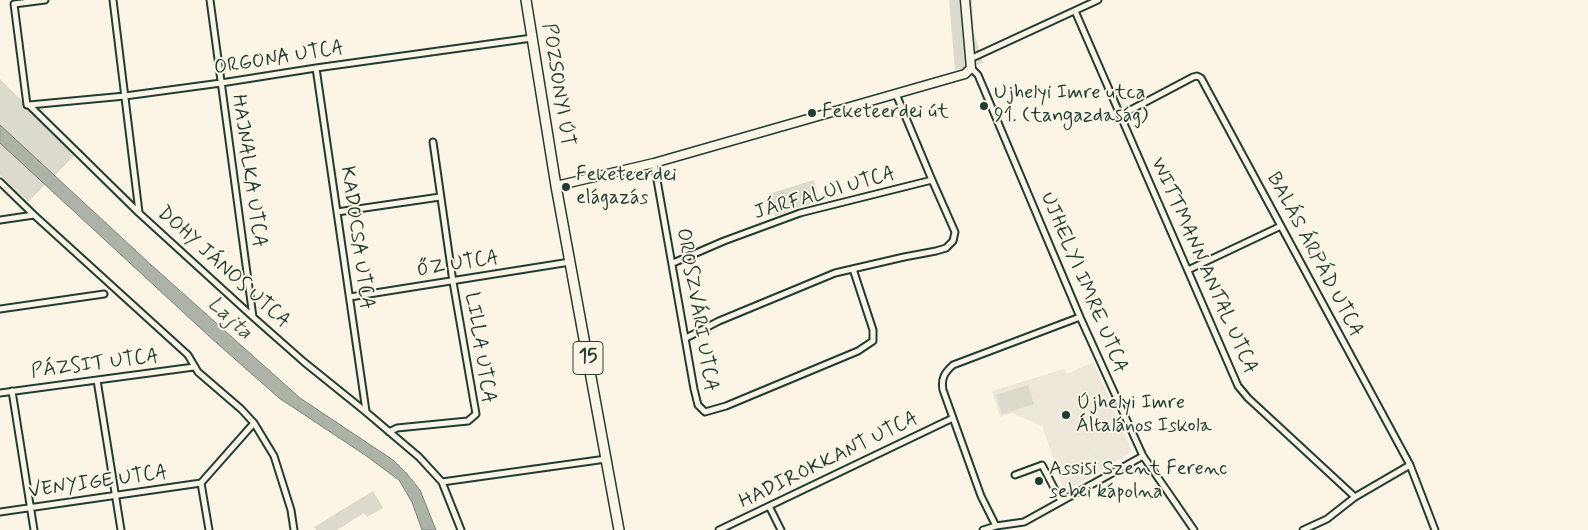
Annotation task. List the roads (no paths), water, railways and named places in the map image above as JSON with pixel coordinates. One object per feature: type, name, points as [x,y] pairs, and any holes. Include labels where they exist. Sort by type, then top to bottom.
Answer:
[{"type":"main road","name":"POZSONYI ÚT","points":[[526,0],[556,186],[619,530]]},
{"type":"main road","points":[[556,186],[654,162],[965,74],[971,68],[965,0]]},
{"type":"street","points":[[29,104],[27,105],[14,4],[45,0]]},
{"type":"street","points":[[113,0],[140,213]]},
{"type":"street","name":"HAJNALKA UTCA","points":[[210,0],[253,317]]},
{"type":"street","points":[[970,59],[1098,0]]},
{"type":"street","name":"WITTMANN ANTAL UTCA","points":[[1075,11],[1238,386],[1248,398],[1355,497]]},
{"type":"street","name":"ORGONA UTCA","points":[[29,104],[124,96],[532,38]]},
{"type":"street","name":"KADOCSA UTCA","points":[[316,68],[366,412]]},
{"type":"street","name":"UJHELYI IMRE UTCA","points":[[971,68],[978,75],[1080,317],[1143,456],[1194,530]]},
{"type":"street","name":"BALÁS ÁRPÁD UTCA","points":[[1121,115],[1193,77],[1200,77],[1410,465],[1435,530]]},
{"type":"street","points":[[686,338],[719,321],[835,273],[936,251],[946,248],[953,241],[955,232],[896,94]]},
{"type":"street","name":"DOHY JÁNOS UTCA","points":[[29,104],[140,213],[253,317],[418,457],[442,482],[461,530]]},
{"type":"street","name":"LILLA UTCA","points":[[389,432],[397,428],[468,421],[476,414],[453,282],[433,142]]},
{"type":"street","name":"OROSZVÁRI UTCA","points":[[654,162],[698,405],[706,412],[744,399],[858,351],[873,341],[873,330],[853,269]]},
{"type":"street","name":"JÁRFALUI UTCA","points":[[673,263],[800,212],[932,180]]},
{"type":"street","points":[[0,182],[188,355],[198,372],[254,423],[274,456],[295,529]]},
{"type":"street","points":[[337,212],[440,197]]},
{"type":"street","points":[[0,220],[34,215]]},
{"type":"street","points":[[1188,270],[1281,226]]},
{"type":"street","name":"ŐZ UTCA","points":[[350,297],[570,262]]},
{"type":"street","points":[[0,309],[104,294]]},
{"type":"street","points":[[996,526],[981,496],[942,390],[942,380],[945,372],[953,366],[1080,317]]},
{"type":"street","name":"PÁZSIT UTCA","points":[[0,393],[194,367]]},
{"type":"street","points":[[97,380],[121,530]]},
{"type":"street","points":[[12,391],[34,530]]},
{"type":"street","name":"HADIROKKANT UTCA","points":[[719,530],[953,418]]},
{"type":"street","points":[[209,530],[201,483],[254,423]]},
{"type":"street","points":[[983,530],[996,526],[1011,527],[1024,522],[1143,456]]},
{"type":"street","points":[[442,482],[606,459]]},
{"type":"street","points":[[1015,475],[1042,465],[1061,501]]},
{"type":"street","points":[[1303,530],[1327,519],[1355,497],[1410,465]]},
{"type":"street","name":"VENYIGE UTCA","points":[[0,512],[201,483]]},
{"type":"street","points":[[769,506],[781,530]]},
{"type":"place","name":"Ujhelyi Imre utca 91. (tangazdaság)","points":[[984,106]]},
{"type":"place","name":"Feketeerdei út","points":[[812,113]]},
{"type":"place","name":"Feketeerdei elágazás","points":[[566,187]]},
{"type":"place","name":"Újhelyi Imre Általános Iskola","points":[[1066,415]]},
{"type":"place","name":"Assisi Szent Ferenc sebei kápolna","points":[[1039,481]]},
{"type":"water label","name":"Lajta","points":[[229,319]]}]
